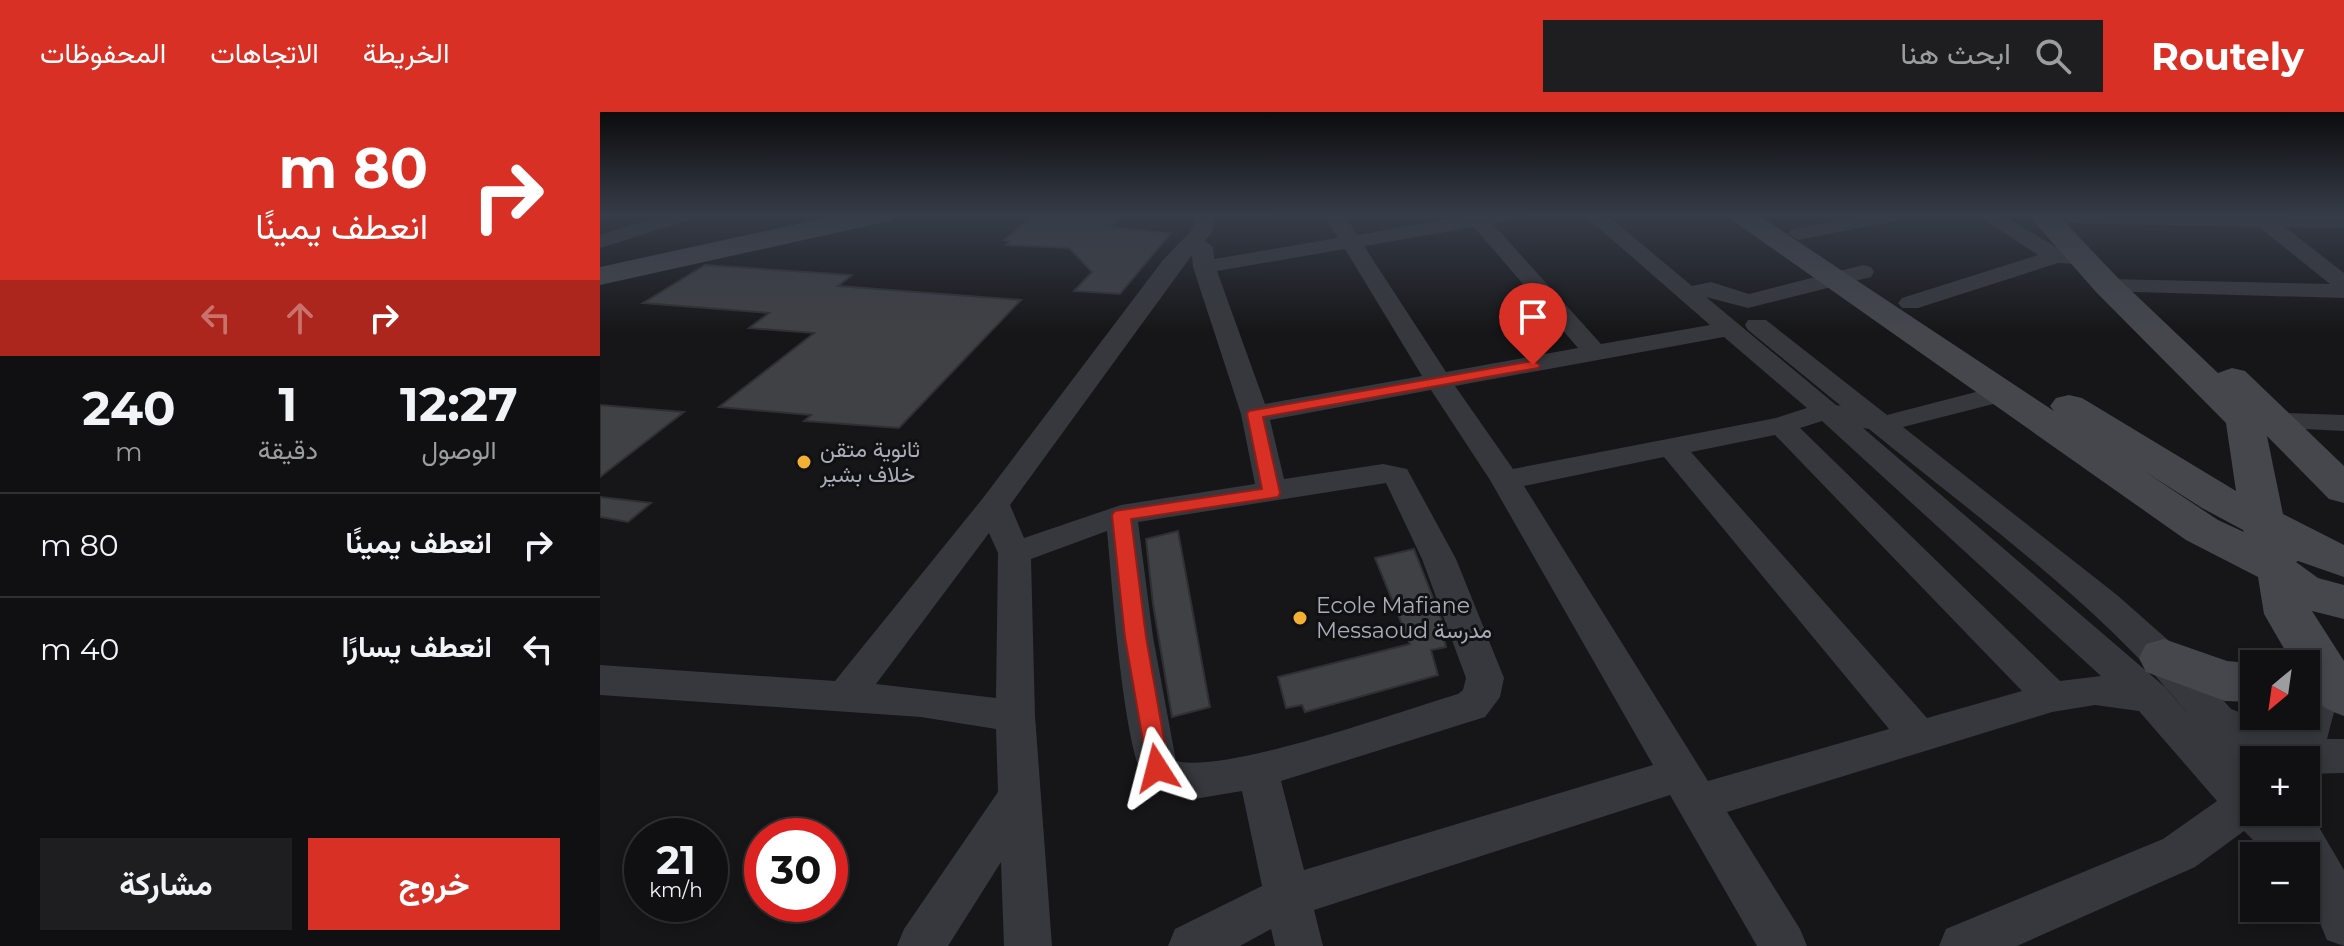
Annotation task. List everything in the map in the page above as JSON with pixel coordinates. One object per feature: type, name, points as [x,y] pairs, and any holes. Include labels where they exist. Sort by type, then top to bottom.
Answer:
[{"type":"main road","points":[[600,267],[662,254]]},
{"type":"main road","points":[[600,276],[701,254]]},
{"type":"main road","points":[[1810,254],[1910,303],[2188,481],[2291,563],[2323,667]]},
{"type":"main road","points":[[1821,254],[1999,394],[2202,530],[2291,563]]},
{"type":"main road","points":[[2092,254],[2260,420],[2344,490]]},
{"type":"main road","points":[[2067,256],[2122,286]]},
{"type":"main road","points":[[2188,481],[2222,491],[2241,492],[2253,487],[2257,478],[2260,420]]},
{"type":"main road","points":[[2257,478],[2301,589],[2344,602]]},
{"type":"main road","points":[[2156,677],[2240,682]]},
{"type":"street","points":[[845,696],[994,505],[1180,254]]},
{"type":"street","points":[[1204,254],[1204,267],[1255,414],[1272,493]]},
{"type":"street","points":[[1204,267],[1250,254]]},
{"type":"street","points":[[1357,254],[1505,480],[1783,946]]},
{"type":"street","points":[[1509,254],[1596,354]]},
{"type":"street","points":[[1648,254],[1883,424],[2105,604],[2156,677],[2240,772]]},
{"type":"street","points":[[1662,254],[1700,291],[1729,329],[2156,677],[2216,719],[2276,746]]},
{"type":"street","points":[[2063,254],[2067,256]]},
{"type":"street","points":[[2306,254],[2344,284]]},
{"type":"street","points":[[1910,303],[2067,256]]},
{"type":"street","points":[[2310,257],[2344,259]]},
{"type":"street","points":[[1700,291],[1748,301],[1848,275]]},
{"type":"street","points":[[2122,286],[2344,291]]},
{"type":"street","points":[[2320,292],[2344,309]]},
{"type":"street","points":[[1255,414],[1729,329]]},
{"type":"street","points":[[1505,480],[1781,425],[1827,411],[1883,424],[1999,394]]},
{"type":"street","points":[[2260,420],[2344,423]]},
{"type":"street","points":[[1781,425],[2052,697]]},
{"type":"street","points":[[1670,446],[1920,737]]},
{"type":"street","points":[[1014,553],[1121,515],[1383,473],[1396,476],[1439,559],[1485,678],[1485,688],[1471,706],[1258,771],[1188,782],[1163,775],[1157,768],[1135,637],[1121,515]]},
{"type":"street","points":[[994,505],[1014,553],[1015,716],[1028,946]]},
{"type":"street","points":[[2303,746],[2323,667]]},
{"type":"street","points":[[1192,946],[1287,897],[1688,789],[1920,737],[2052,697],[2156,677]]},
{"type":"street","points":[[600,680],[921,702],[1015,716]]},
{"type":"street","points":[[2216,719],[2240,760]]},
{"type":"street","points":[[2320,757],[2344,756]]},
{"type":"street","points":[[1258,771],[1299,946]]},
{"type":"street","points":[[921,946],[1019,797]]},
{"type":"street","points":[[1963,946],[2179,853],[2240,809]]},
{"type":"building","points":[[1075,254],[1154,254],[1120,294],[1074,291],[1092,272]]},
{"type":"building","points":[[705,265],[852,275],[838,286],[1021,300],[899,428],[804,421],[811,415],[719,407],[814,333],[749,328],[769,313],[643,303]]},
{"type":"building","points":[[600,405],[684,412],[600,477]]},
{"type":"building","points":[[600,497],[651,503],[628,522],[600,517]]},
{"type":"building","points":[[1178,531],[1210,707],[1172,717],[1153,604],[1146,539]]},
{"type":"building","points":[[1414,549],[1447,634],[1443,635],[1446,647],[1431,650],[1438,675],[1305,712],[1302,705],[1286,708],[1278,677],[1410,644],[1375,558]]},
{"type":"place","name":"ثانوية متقن خلاف بشير","points":[[804,462]]},
{"type":"place","name":"Ecole Mafiane Messaoud مدرسة","points":[[1300,618]]},
{"type":"route","points":[[1157,768],[1135,637],[1121,515],[1272,493],[1255,414],[1533,365]]}]
